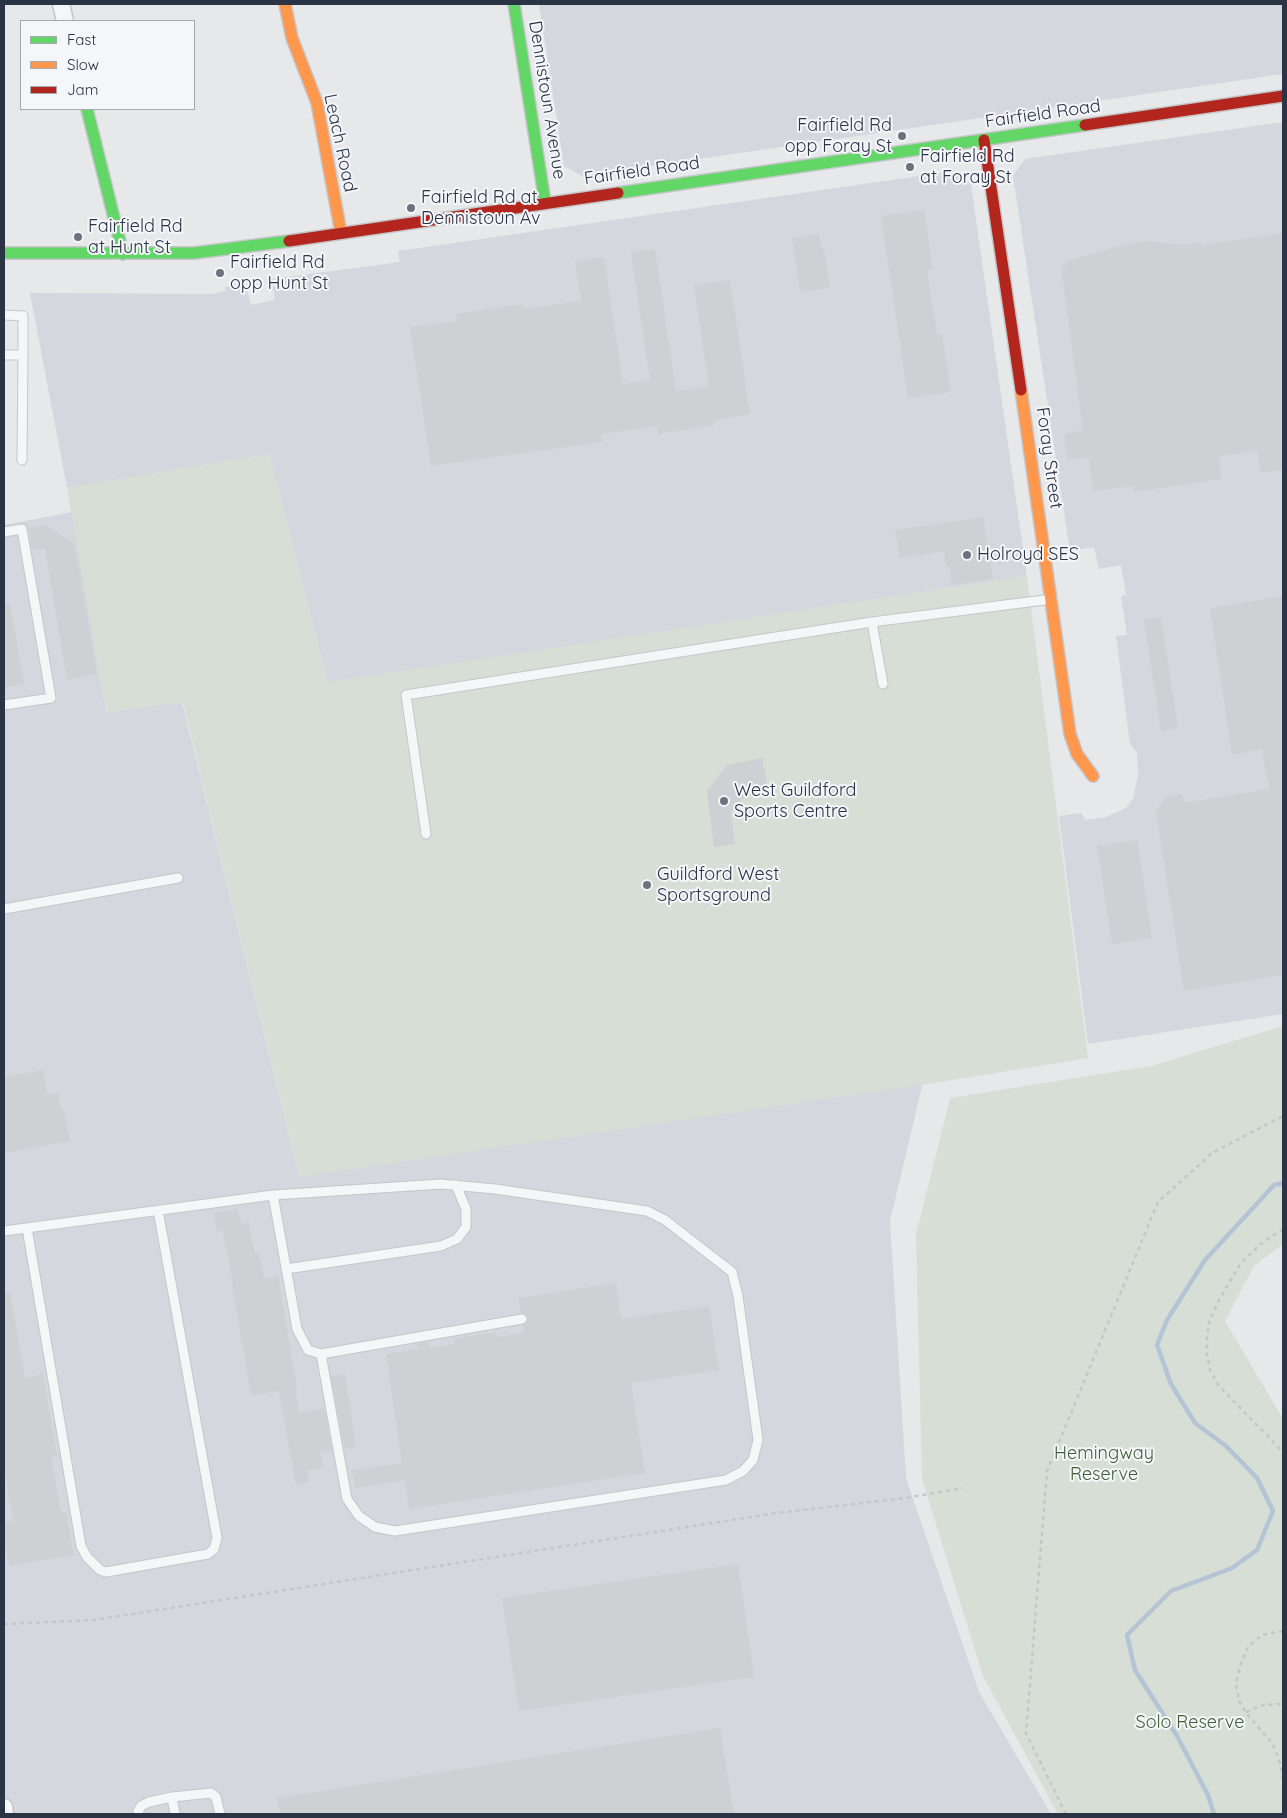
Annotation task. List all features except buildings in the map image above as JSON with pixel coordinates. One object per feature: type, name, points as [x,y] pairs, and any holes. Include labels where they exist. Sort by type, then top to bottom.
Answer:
[{"type":"main road","name":"Leach Road","points":[[285,4],[292,38],[317,103],[341,233]]},
{"type":"main road","name":"Dennistoun Avenue","points":[[514,4],[545,202]]},
{"type":"main road","name":"Fairfield Road","points":[[4,253],[194,253],[1283,96]]},
{"type":"main road","points":[[87,110],[123,254]]},
{"type":"main road","name":"Foray Street","points":[[984,140],[1052,599],[1070,734],[1077,754],[1093,776]]},
{"type":"street","points":[[61,4],[65,20]]},
{"type":"street","points":[[4,1807],[5,1814]]},
{"type":"lane","points":[[4,316],[23,316],[22,460]]},
{"type":"lane","points":[[4,354],[23,355]]},
{"type":"lane","points":[[4,532],[22,529],[51,698],[4,705]]},
{"type":"lane","points":[[426,834],[406,695],[872,622],[1052,599]]},
{"type":"lane","points":[[872,622],[882,684]]},
{"type":"lane","points":[[4,909],[178,878]]},
{"type":"lane","points":[[4,1230],[273,1195],[441,1184],[495,1189],[647,1211],[666,1220],[732,1272],[738,1296],[758,1440],[753,1460],[743,1471],[726,1480],[395,1531],[375,1527],[359,1516],[347,1499],[321,1354]]},
{"type":"lane","points":[[286,1269],[440,1246],[457,1240],[466,1227],[466,1209],[456,1185]]},
{"type":"lane","points":[[273,1195],[297,1329],[308,1350],[321,1354],[522,1319]]},
{"type":"lane","points":[[26,1228],[81,1546],[87,1557],[100,1570],[106,1572],[208,1554],[214,1549],[217,1538],[158,1210]]},
{"type":"lane","points":[[139,1814],[138,1811],[144,1803],[172,1797],[211,1793],[216,1797],[220,1814]]},
{"type":"lane","points":[[172,1797],[175,1814]]},
{"type":"path","points":[[1066,1814],[1026,1733],[1047,1471],[1158,1202],[1212,1152],[1283,1116]]},
{"type":"path","points":[[1283,1229],[1259,1245],[1238,1266],[1209,1322],[1206,1338],[1210,1370],[1219,1386],[1283,1452]]},
{"type":"path","points":[[4,1624],[94,1620],[776,1513],[906,1498],[963,1488]]},
{"type":"path","points":[[1283,1631],[1262,1635],[1248,1647],[1241,1663],[1236,1683],[1239,1701],[1272,1743],[1279,1759],[1283,1779]]},
{"type":"path","points":[[1246,1712],[1263,1705],[1283,1704]]},
{"type":"shaded area","points":[[539,4],[1283,4],[1283,74],[582,176],[564,166]]},
{"type":"shaded area","points":[[1283,122],[1283,1014],[1088,1044],[1059,816],[1081,813],[1085,820],[1106,817],[1126,808],[1133,799],[1138,775],[1137,753],[1130,744],[1116,636],[1127,635],[1121,596],[1126,595],[1121,565],[1099,569],[1094,547],[1070,551],[1013,176],[1025,159]]},
{"type":"shaded area","points":[[954,171],[971,184],[1027,576],[328,683],[269,454],[67,488],[30,293],[212,294],[226,291],[225,287],[245,284],[251,305],[275,300],[271,279],[400,262],[398,251]]},
{"type":"shaded area","points":[[72,512],[106,712],[182,702],[299,1177],[926,1069],[890,1221],[906,1478],[979,1692],[1051,1814],[4,1814],[4,525]]},
{"type":"green space","name":"Guildford West Sportsground","points":[[269,454],[328,682],[1027,576],[1088,1058],[940,1082],[299,1177],[183,702],[106,712],[67,488]]},
{"type":"green space","name":"Hemingway Reserve","points":[[1283,1026],[1283,1244],[1254,1266],[1225,1321],[1283,1419],[1283,1814],[1058,1814],[983,1676],[922,1479],[916,1234],[950,1098],[1151,1066]]},
{"type":"waterway","points":[[1214,1814],[1208,1795],[1177,1736],[1135,1670],[1127,1635],[1171,1591],[1232,1568],[1257,1550],[1273,1511],[1257,1478],[1226,1446],[1195,1423],[1171,1384],[1157,1345],[1167,1320],[1205,1260],[1274,1185],[1283,1183]]},
{"type":"traffic: fast","points":[[514,4],[545,202]]},
{"type":"traffic: fast","points":[[87,110],[123,254]]},
{"type":"traffic: fast","points":[[618,193],[1085,125]]},
{"type":"traffic: fast","points":[[4,253],[194,253],[289,241]]},
{"type":"traffic: slow","points":[[285,4],[292,38],[317,103],[341,233]]},
{"type":"traffic: slow","points":[[1021,390],[1070,734],[1077,754],[1093,776]]},
{"type":"traffic: jam","points":[[1085,125],[1283,96]]},
{"type":"traffic: jam","points":[[984,140],[1021,390]]},
{"type":"traffic: jam","points":[[289,241],[618,193]]},
{"type":"place","name":"Fairfield Rd opp Foray St","points":[[902,136]]},
{"type":"place","name":"Fairfield Rd at Foray St","points":[[910,167]]},
{"type":"place","name":"Fairfield Rd at Dennistoun Av","points":[[411,208]]},
{"type":"place","name":"Fairfield Rd at Hunt St","points":[[78,237]]},
{"type":"place","name":"Fairfield Rd opp Hunt St","points":[[220,273]]},
{"type":"place","name":"Holroyd SES","points":[[967,555]]},
{"type":"place","name":"West Guildford Sports Centre","points":[[724,801]]},
{"type":"place","name":"Guildford West Sportsground","points":[[647,885]]},
{"type":"park label","name":"Solo Reserve","points":[[1190,1723]]}]
